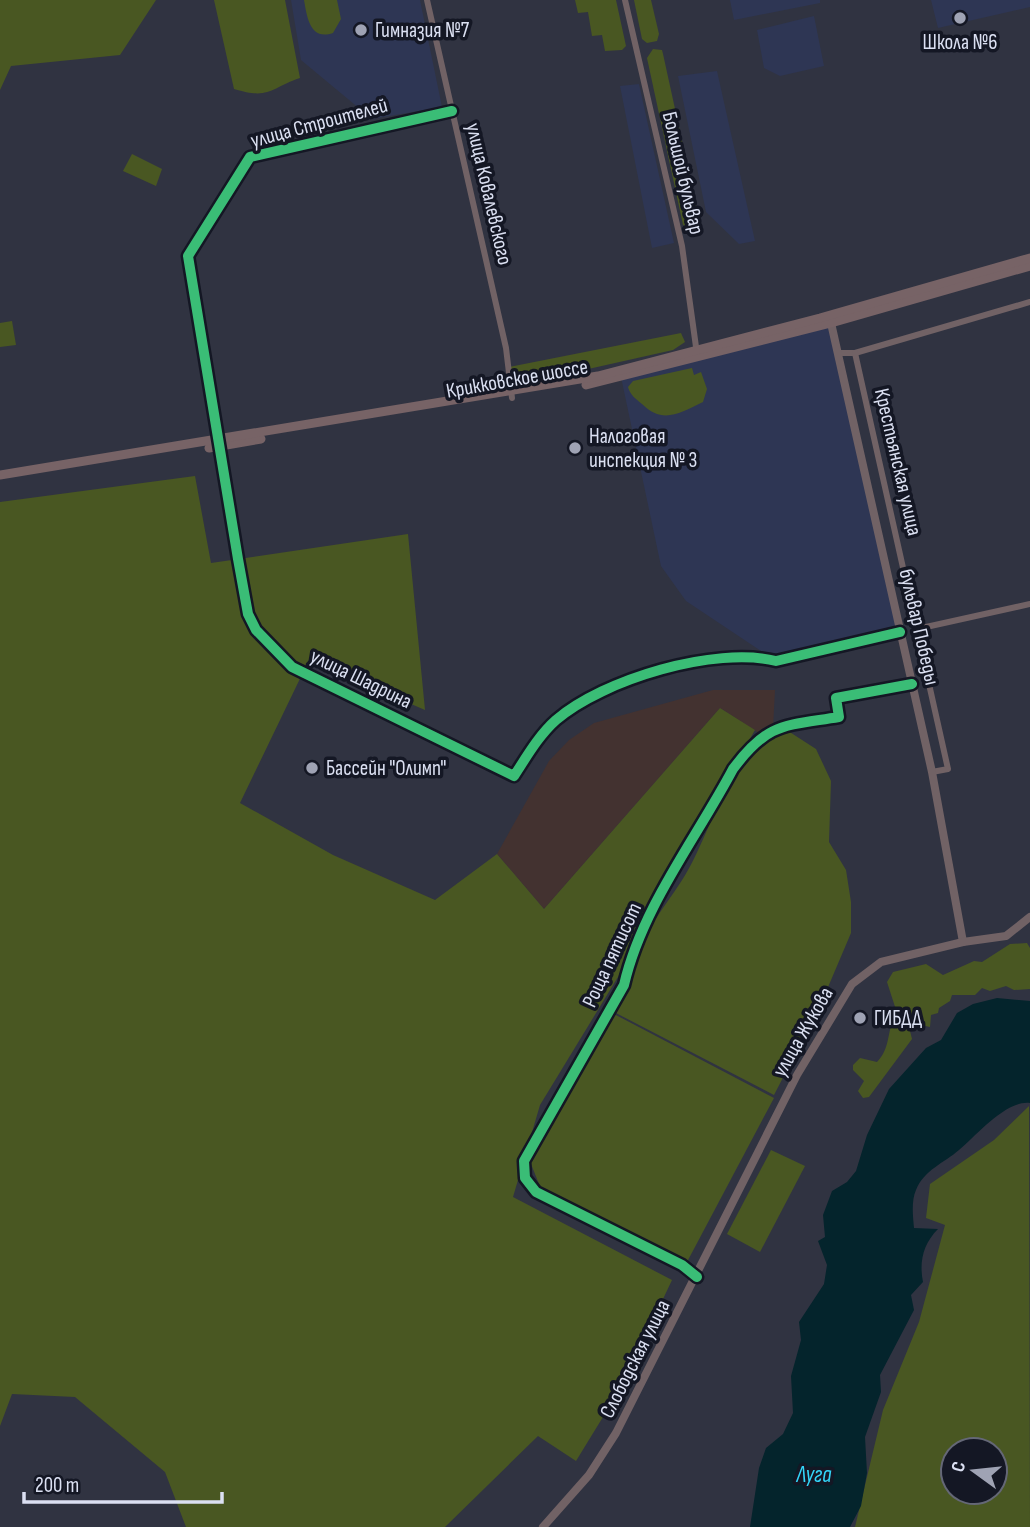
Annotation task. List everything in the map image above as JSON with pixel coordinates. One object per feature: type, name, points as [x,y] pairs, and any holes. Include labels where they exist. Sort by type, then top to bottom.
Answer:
[{"type":"main road","points":[[697,353],[1030,258]]},
{"type":"main road","name":"Крикковское шоссе","points":[[0,477],[599,382],[697,353],[831,323],[1030,267]]},
{"type":"street","name":"улица Ковалевского","points":[[427,0],[506,348],[511,395]]},
{"type":"street","name":"Большой бульвар","points":[[625,0],[681,246],[697,353]]},
{"type":"street","name":"улица Строителей","points":[[220,443],[188,256],[250,157],[452,111]]},
{"type":"street","points":[[839,353],[855,353],[1030,302]]},
{"type":"street","name":"бульвар Победы","points":[[831,323],[932,772],[963,942]]},
{"type":"street","name":"Крестьянская улица","points":[[855,353],[948,769],[932,772]]},
{"type":"street","name":"улица Шадрина","points":[[220,443],[248,614],[256,631],[292,667],[514,776],[555,721],[582,699],[625,680],[675,667],[723,659],[755,656],[776,661],[820,653],[900,632]]},
{"type":"street","points":[[917,629],[1030,604]]},
{"type":"street","name":"Роща пятисот","points":[[697,1277],[682,1265],[536,1192],[525,1178],[524,1161],[624,985],[631,954],[648,916],[733,769],[749,748],[765,733],[784,726],[839,717],[836,698],[912,684]]},
{"type":"street","name":"улица Жукова","points":[[737,1194],[821,1031],[852,984],[881,962],[963,942],[1006,936],[1030,917]]},
{"type":"street","name":"Слободская улица","points":[[543,1527],[589,1475],[617,1433],[737,1194]]},
{"type":"shaded area","name":"Гимназия №7","points":[[291,0],[420,0],[442,107],[372,119],[301,60]]},
{"type":"shaded area","points":[[730,0],[820,0],[820,3],[734,20]]},
{"type":"shaded area","name":"Школа №6","points":[[931,0],[1030,0],[1030,7],[938,28]]},
{"type":"shaded area","points":[[814,16],[824,66],[780,76],[764,68],[757,30]]},
{"type":"shaded area","points":[[717,71],[755,241],[739,244],[706,212],[678,76]]},
{"type":"shaded area","points":[[639,84],[674,243],[652,248],[620,86]]},
{"type":"shaded area","points":[[831,323],[900,632],[776,661],[686,601],[661,566],[621,377]]},
{"type":"shaded area","points":[[713,690],[775,690],[773,728],[759,733],[720,708],[544,909],[497,854],[549,761],[569,740],[594,723]]},
{"type":"green space","points":[[0,0],[156,0],[120,55],[11,66],[0,90]]},
{"type":"green space","points":[[214,0],[285,0],[300,78],[263,93],[234,89]]},
{"type":"green space","points":[[304,0],[337,0],[341,19],[333,33],[325,35],[315,31],[308,20]]},
{"type":"green space","points":[[575,0],[616,0],[626,46],[622,50],[605,51],[602,35],[592,36],[588,12],[578,13]]},
{"type":"green space","points":[[634,0],[651,0],[659,34],[657,41],[647,43],[642,39]]},
{"type":"green space","points":[[653,49],[662,50],[663,54],[700,223],[694,229],[683,225],[647,58]]},
{"type":"green space","points":[[132,154],[162,169],[156,186],[123,171]]},
{"type":"green space","points":[[12,321],[16,345],[0,347],[0,323]]},
{"type":"green space","points":[[681,333],[685,342],[673,350],[517,385],[511,380],[509,367]]},
{"type":"green space","points":[[692,368],[694,375],[701,372],[707,389],[703,402],[678,413],[664,415],[649,410],[633,397],[628,387],[633,381]]},
{"type":"green space","points":[[195,476],[211,563],[408,534],[425,710],[309,660],[240,803],[333,855],[435,900],[497,854],[544,909],[720,708],[755,730],[648,916],[618,977],[540,1105],[513,1197],[672,1280],[622,1386],[576,1461],[538,1436],[445,1527],[186,1527],[165,1472],[75,1397],[12,1394],[0,1426],[0,502]]},
{"type":"green space","points":[[785,729],[816,749],[831,781],[829,842],[846,870],[851,902],[851,933],[820,1006],[774,1095],[614,1012],[629,983],[640,945],[688,870],[738,769],[751,751],[767,738]]},
{"type":"green space","points":[[1027,943],[1030,948],[1030,989],[1014,990],[1006,986],[990,991],[982,988],[975,995],[952,995],[950,1001],[939,1008],[938,1013],[931,1015],[930,1027],[917,1024],[910,1031],[912,1039],[869,1097],[863,1098],[858,1091],[864,1081],[853,1070],[853,1065],[860,1058],[877,1062],[885,1050],[891,1024],[897,1013],[887,982],[893,972],[926,964],[943,975],[974,961],[982,962],[1010,944]]},
{"type":"green space","points":[[614,1014],[774,1098],[687,1262],[541,1189],[529,1159]]},
{"type":"green space","points":[[1029,1106],[1030,1527],[855,1527],[883,1410],[919,1322],[945,1225],[926,1218],[930,1184],[994,1140]]},
{"type":"green space","points":[[771,1150],[805,1166],[760,1252],[727,1234]]},
{"type":"water","name":"Луга","points":[[997,998],[1030,1001],[1030,1103],[1011,1107],[992,1120],[959,1150],[929,1172],[914,1194],[914,1228],[938,1229],[923,1254],[923,1282],[911,1295],[914,1310],[880,1375],[881,1392],[865,1437],[867,1473],[861,1506],[850,1527],[750,1527],[759,1468],[766,1448],[783,1434],[793,1413],[791,1376],[801,1340],[799,1322],[824,1284],[827,1265],[818,1241],[825,1237],[823,1215],[832,1191],[847,1182],[856,1171],[867,1135],[889,1089],[926,1048],[941,1040],[957,1013],[973,1004]]},
{"type":"cycle path","points":[[452,111],[250,157],[188,256],[238,559],[248,614],[256,630],[292,667],[514,776],[539,739],[556,720],[602,691],[631,679],[692,662],[723,658],[776,661],[900,632]]},
{"type":"cycle path","points":[[697,1277],[682,1265],[536,1192],[525,1178],[524,1161],[624,985],[643,928],[671,874],[733,769],[745,754],[767,734],[778,729],[839,717],[836,698],[912,684]]},
{"type":"place","name":"Школа №6","points":[[960,18]]},
{"type":"place","name":"Гимназия №7","points":[[361,30]]},
{"type":"place","name":"Налоговая инспекция № 3","points":[[575,448]]},
{"type":"place","name":"Бассейн \"Олимп\"","points":[[312,768]]},
{"type":"place","name":"ГИБДД","points":[[860,1018]]}]
